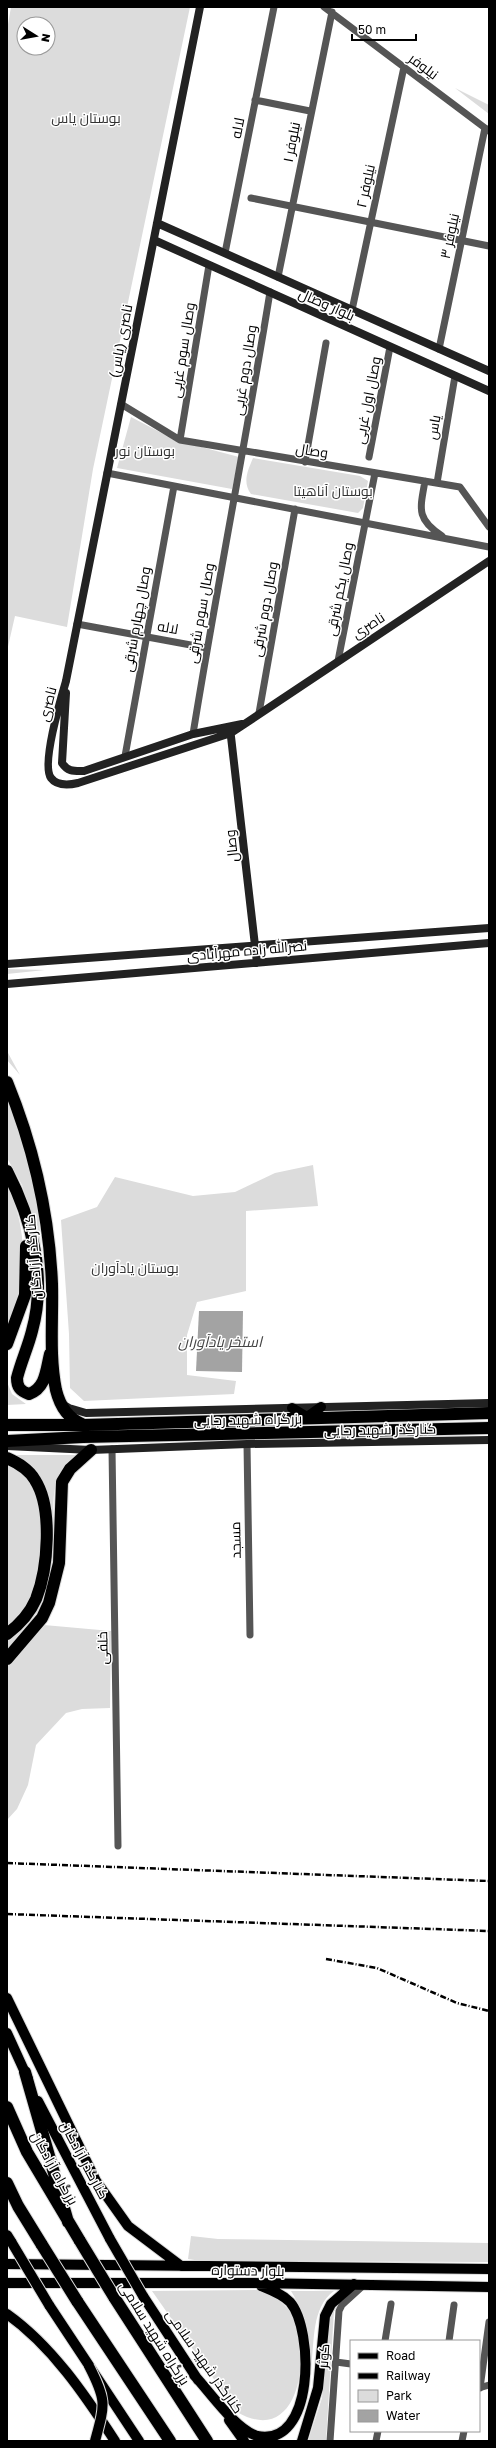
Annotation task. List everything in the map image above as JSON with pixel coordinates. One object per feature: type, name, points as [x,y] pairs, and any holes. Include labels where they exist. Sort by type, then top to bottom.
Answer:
[{"type":"highway","name":"کنارگذر آزادگان","points":[[7,1082],[23,1120],[36,1164],[46,1220],[52,1284],[52,1341],[56,1390],[60,1402],[68,1416],[83,1425]]},
{"type":"highway","points":[[7,1171],[23,1205],[34,1247],[37,1291],[33,1330],[17,1378],[17,1385],[21,1390],[29,1394],[38,1391],[41,1387],[52,1341]]},
{"type":"highway","points":[[7,1344],[18,1317],[26,1284],[27,1260],[23,1205]]},
{"type":"highway","name":"بزرگراه شهید رجایی","points":[[7,1425],[83,1425],[307,1417],[489,1413]]},
{"type":"highway","name":"بزرگراه شهید رجایی","points":[[7,1441],[247,1439],[489,1428]]},
{"type":"highway","points":[[7,1659],[42,1618],[49,1603],[59,1563],[62,1482],[70,1469],[92,1450]]},
{"type":"highway","points":[[7,1458],[24,1467],[40,1488],[43,1497],[46,1539],[44,1568],[35,1600],[23,1620],[7,1634]]},
{"type":"highway","points":[[24,2072],[68,2222]]},
{"type":"highway","name":"بزرگراه آزادگان","points":[[7,2107],[27,2152],[80,2241]]},
{"type":"highway","points":[[7,2183],[18,2206],[77,2301],[170,2441]]},
{"type":"highway","name":"بزرگراه شهید سلامی","points":[[80,2241],[114,2297],[207,2441]]},
{"type":"main road","points":[[292,1408],[307,1417],[322,1407]]},
{"type":"main road","points":[[7,1998],[96,2181],[128,2226],[181,2266]]},
{"type":"main road","name":"کنارگذر آزادگان","points":[[7,2033],[43,2112],[110,2239],[143,2296]]},
{"type":"main road","points":[[9,2239],[49,2305],[139,2441]]},
{"type":"main road","name":"بلوار دستواره","points":[[7,2264],[489,2270]]},
{"type":"main road","name":"بلوار دستواره","points":[[7,2283],[253,2283],[489,2287]]},
{"type":"main road","points":[[194,2375],[238,2423],[257,2436],[277,2436],[287,2431],[294,2421],[301,2400],[304,2382],[304,2350],[300,2323],[290,2303],[280,2294],[253,2283]]},
{"type":"main road","points":[[302,2441],[318,2388],[324,2316],[331,2304],[354,2284]]},
{"type":"main road","name":"کنارگذر شهید سلامی","points":[[143,2296],[194,2375],[244,2441]]},
{"type":"main road","points":[[7,2314],[24,2326],[44,2347],[76,2385],[115,2441]]},
{"type":"main road","points":[[89,2366],[103,2396],[104,2407],[95,2441]]},
{"type":"street","name":"ناصری (یاس)","points":[[66,681],[200,7]]},
{"type":"street","name":"لاله","points":[[225,253],[274,7]]},
{"type":"street","name":"نيلوفر","points":[[324,7],[487,129]]},
{"type":"street","name":"نیلوفر ۱","points":[[278,277],[310,111],[332,12]]},
{"type":"street","name":"نیلوفر ۲","points":[[352,310],[404,67]]},
{"type":"street","points":[[255,100],[310,111]]},
{"type":"street","name":"نیلوفر ۳","points":[[439,349],[461,241],[487,129]]},
{"type":"street","points":[[251,198],[489,246]]},
{"type":"street","name":"بلوار وصال","points":[[157,223],[489,371]]},
{"type":"street","name":"بلوار وصال","points":[[154,240],[489,391]]},
{"type":"street","name":"وصال سوم غربی","points":[[180,440],[209,264]]},
{"type":"street","name":"وصال دوم غربی","points":[[235,498],[270,292]]},
{"type":"street","points":[[305,462],[326,343]]},
{"type":"street","name":"وصال اول غربی","points":[[369,457],[390,347]]},
{"type":"street","name":"یاس","points":[[437,483],[455,376]]},
{"type":"street","name":"وصال","points":[[121,404],[180,440],[244,452],[460,487],[489,527]]},
{"type":"street","points":[[107,473],[489,547]]},
{"type":"street","name":"وصال یکم شرقی","points":[[338,661],[375,473]]},
{"type":"street","points":[[425,481],[421,514],[430,528],[445,539]]},
{"type":"street","name":"وصال چهارم شرقی","points":[[125,756],[174,486]]},
{"type":"street","name":"وصال سوم شرقی","points":[[193,734],[207,648],[235,498]]},
{"type":"street","name":"وصال دوم شرقی","points":[[259,713],[295,509]]},
{"type":"street","name":"ناصری","points":[[66,681],[54,723],[48,767],[50,777],[55,782],[68,785],[78,783],[242,724],[489,561]]},
{"type":"street","name":"لاله","points":[[77,624],[207,648]]},
{"type":"street","name":"ناصری","points":[[66,681],[61,754],[62,764],[66,769],[84,771],[193,734],[230,729]]},
{"type":"street","name":"وصال","points":[[230,729],[257,963]]},
{"type":"street","name":"نصرالله زاده مهرآبادی","points":[[7,964],[489,928]]},
{"type":"street","name":"نصرالله زاده مهرآبادی","points":[[7,984],[489,943]]},
{"type":"street","name":"کنارگذر شهید رجایی","points":[[60,1402],[69,1408],[86,1413],[489,1403]]},
{"type":"street","name":"کنارگذر شهید رجایی","points":[[7,1446],[92,1450],[247,1439],[489,1440]]},
{"type":"street","name":"مسجد","points":[[247,1439],[250,1635]]},
{"type":"street","name":"خلفی","points":[[112,1449],[118,1846]]},
{"type":"street","name":"کوثر","points":[[330,2441],[340,2308],[365,2284]]},
{"type":"street","points":[[385,2340],[391,2304]]},
{"type":"street","points":[[449,2340],[454,2305]]},
{"type":"street","points":[[480,2381],[489,2322]]},
{"type":"street","points":[[336,2362],[350,2364]]},
{"type":"green space","name":"بوستان یاس","points":[[11,7],[190,7],[93,469],[67,627],[15,616],[7,651],[7,30]]},
{"type":"green space","points":[[455,88],[489,105],[489,114]]},
{"type":"green space","name":"بوستان نور","points":[[131,417],[175,440],[239,457],[232,489],[117,468]]},
{"type":"green space","name":"بوستان آناهیتا","points":[[253,458],[360,476],[368,481],[363,508],[358,513],[251,494],[248,490],[246,480]]},
{"type":"green space","points":[[7,969],[45,970],[7,974]]},
{"type":"green space","points":[[7,1051],[20,1075],[7,1060]]},
{"type":"green space","points":[[7,1094],[31,1173],[38,1206],[43,1276],[31,1214],[22,1185],[7,1158]]},
{"type":"green space","name":"بوستان یادآوران","points":[[313,1165],[318,1206],[246,1211],[246,1291],[197,1302],[187,1335],[187,1375],[236,1381],[234,1394],[84,1401],[70,1388],[69,1334],[61,1220],[97,1207],[115,1177],[193,1196],[235,1192],[275,1173]]},
{"type":"green space","points":[[7,1184],[15,1204],[20,1223],[23,1260],[18,1296],[7,1335]]},
{"type":"green space","points":[[7,1382],[12,1394],[26,1404],[7,1405]]},
{"type":"green space","points":[[14,1455],[77,1455],[62,1471],[57,1480],[53,1502],[54,1562],[47,1589],[38,1610],[25,1629],[7,1650],[7,1642],[32,1616],[50,1512]]},
{"type":"green space","points":[[7,1463],[23,1473],[33,1486],[38,1501],[42,1537],[37,1573],[28,1602],[24,1609],[7,1628]]},
{"type":"green space","points":[[44,1625],[111,1631],[110,1708],[82,1709],[66,1713],[36,1745],[28,1785],[17,1809],[7,1820],[7,1666]]},
{"type":"green space","points":[[191,2236],[218,2239],[489,2243],[489,2262],[201,2261],[188,2259]]},
{"type":"green space","points":[[262,2290],[280,2301],[291,2313],[299,2334],[301,2354],[300,2374],[295,2393],[287,2408],[274,2418],[258,2420],[237,2412],[152,2291]]},
{"type":"green space","points":[[291,2291],[334,2291],[321,2306],[315,2326],[311,2367],[306,2327],[300,2309]]},
{"type":"green space","points":[[346,2297],[334,2311],[326,2441],[308,2441],[322,2398],[329,2319],[333,2308]]},
{"type":"water","name":"استخر یادآوران","points":[[199,1311],[243,1311],[242,1372],[196,1371]]},
{"type":"railway","points":[[7,1863],[489,1881]]},
{"type":"railway","points":[[7,1914],[489,1931]]},
{"type":"railway","points":[[326,1959],[377,1968],[457,2003],[489,2011]]}]
